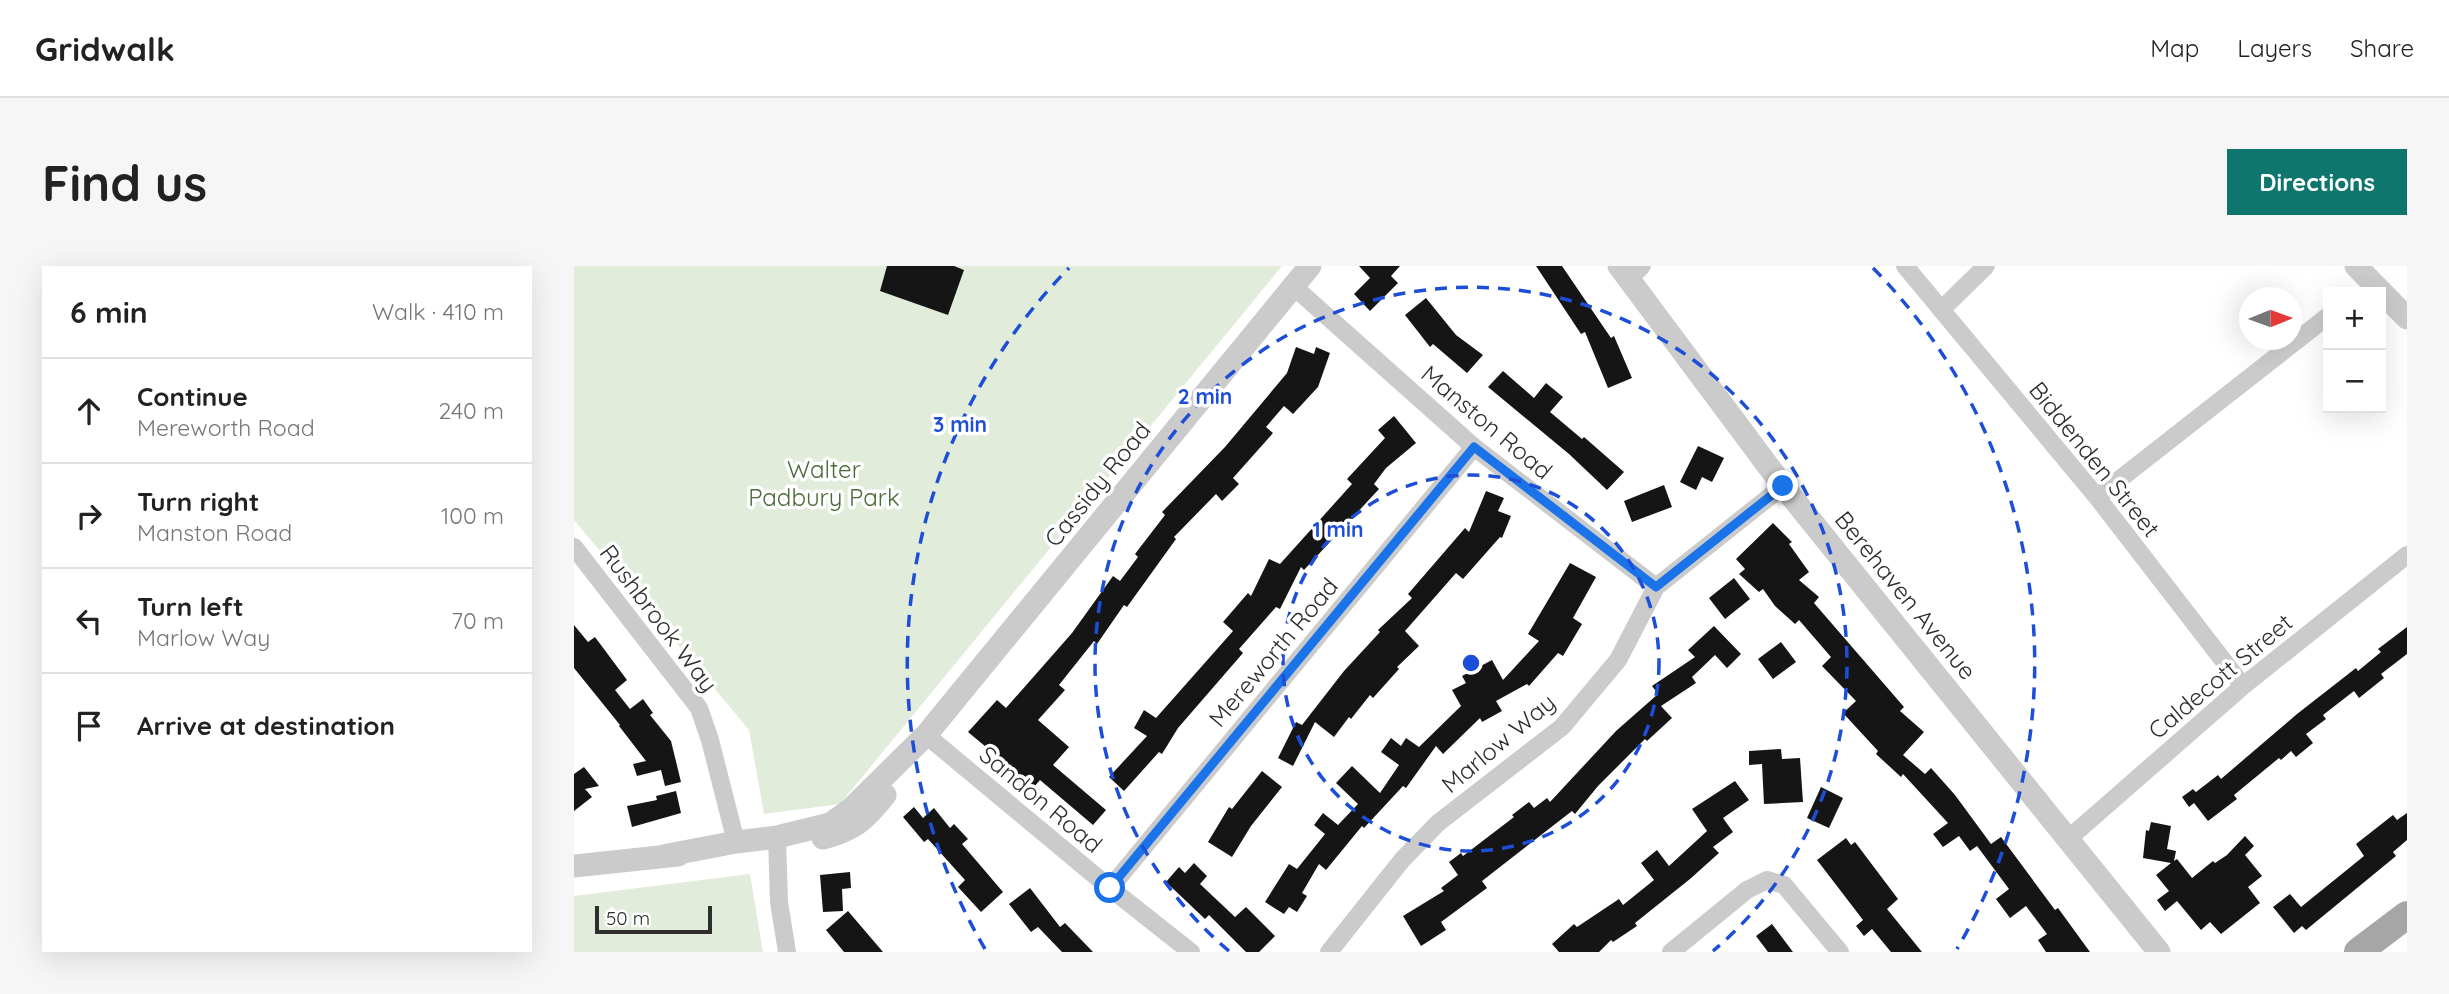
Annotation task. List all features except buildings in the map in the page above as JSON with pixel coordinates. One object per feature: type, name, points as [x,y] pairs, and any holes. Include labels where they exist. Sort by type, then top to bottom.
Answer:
[{"type":"main road","points":[[2358,952],[2407,915]]},
{"type":"street","name":"Cassidy Road","points":[[574,866],[842,833],[860,824],[902,773],[926,735],[1310,266]]},
{"type":"street","name":"Biddenden Street","points":[[1905,266],[2097,497],[2243,686]]},
{"type":"street","points":[[1941,310],[1986,266]]},
{"type":"street","name":"Berehaven Avenue","points":[[1630,270],[1783,486],[2159,952]]},
{"type":"street","points":[[2362,280],[2407,318]]},
{"type":"street","name":"Manston Road","points":[[1293,286],[1474,447],[1656,587]]},
{"type":"street","points":[[2097,497],[2323,320]]},
{"type":"street","name":"Mereworth Road","points":[[1110,888],[1474,447]]},
{"type":"street","name":"Marlow Way","points":[[1329,952],[1402,860],[1438,823],[1562,727],[1618,660],[1656,587],[1783,486]]},
{"type":"street","name":"Rushbrook Way","points":[[574,547],[699,708],[736,842]]},
{"type":"street","name":"Caldecott Street","points":[[2068,839],[2243,686],[2407,555]]},
{"type":"street","name":"Sandon Road","points":[[926,735],[1191,952]]},
{"type":"street","name":"Cassidy Road","points":[[663,856],[736,842],[777,842]]},
{"type":"street","points":[[777,842],[779,902],[788,952]]},
{"type":"street","points":[[1671,952],[1747,890],[1767,880],[1784,885],[1840,952]]},
{"type":"green space","name":"Walter Padbury Park","points":[[574,266],[1282,266],[840,804],[764,814],[749,730],[574,520]]},
{"type":"green space","points":[[750,874],[763,952],[574,952],[574,896]]},
{"type":"route","points":[[1110,888],[1474,447],[1656,587],[1783,486]]}]
